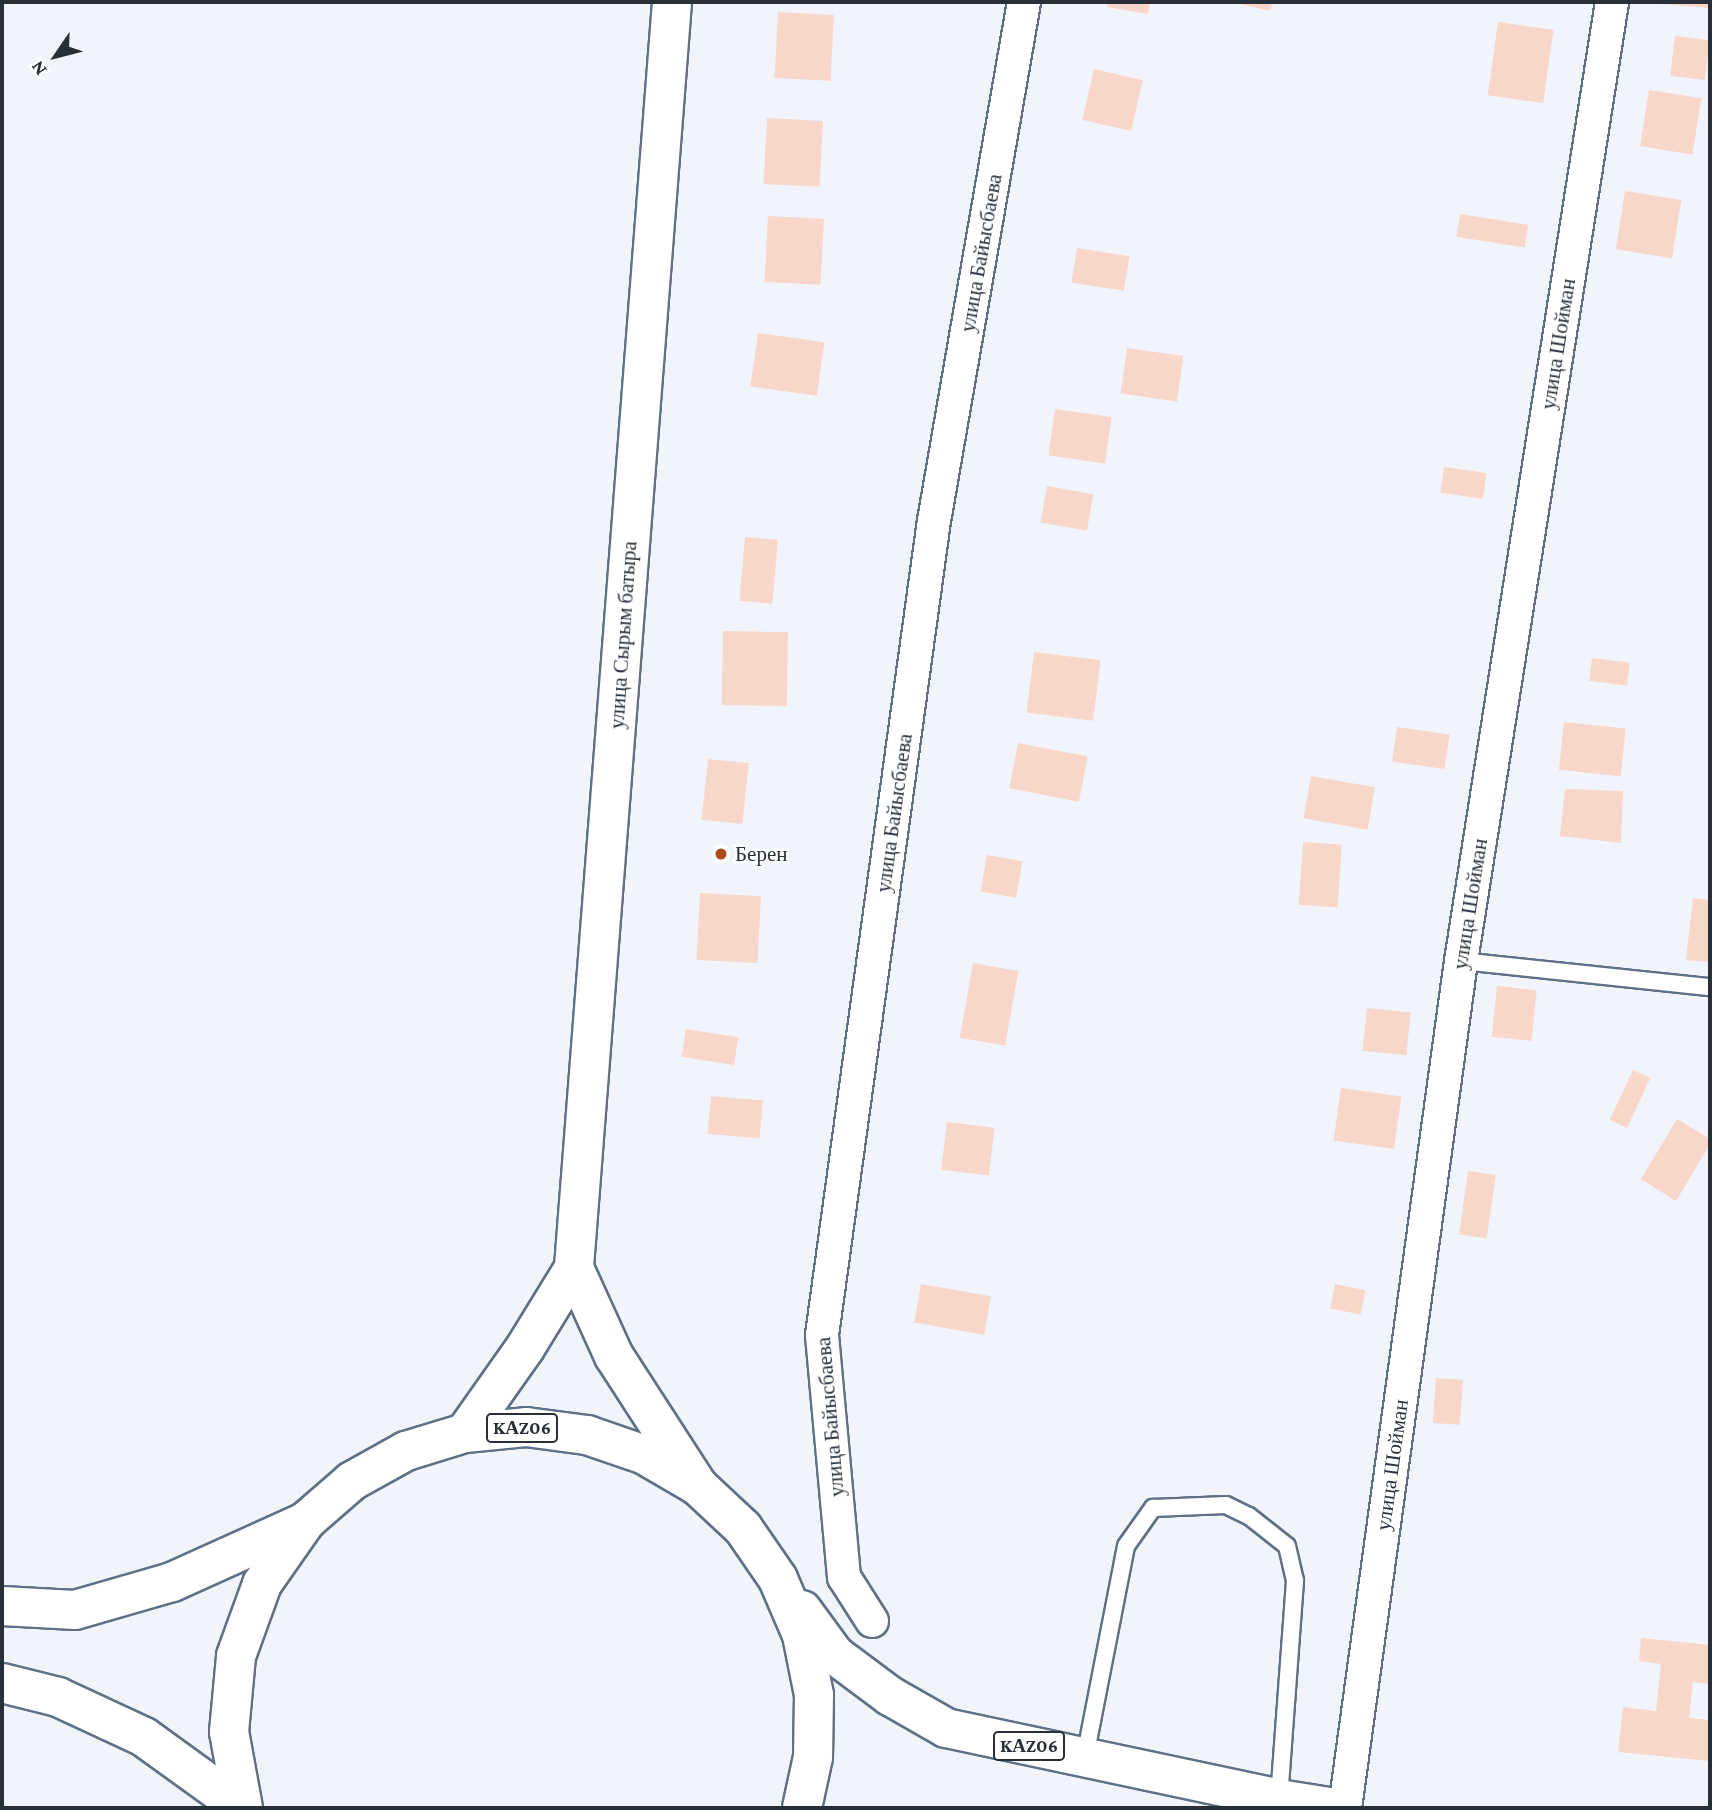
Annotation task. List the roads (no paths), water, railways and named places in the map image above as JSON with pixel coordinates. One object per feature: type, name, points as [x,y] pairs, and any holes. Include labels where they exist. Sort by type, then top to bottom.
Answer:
[{"type":"main road","name":"улица Сырым батыра","points":[[465,1433],[525,1348],[574,1268],[672,2]]},
{"type":"main road","name":"улица Сырым батыра","points":[[574,1268],[614,1356],[698,1486]]},
{"type":"main road","name":"KАZ06","points":[[242,1808],[229,1732],[236,1656],[262,1584],[306,1521],[352,1481],[406,1451],[465,1433],[526,1427],[587,1435],[645,1455],[698,1486],[743,1528],[835,1655],[890,1696],[946,1728],[1279,1799],[1335,1808]]},
{"type":"main road","name":"KАZ06","points":[[2,1606],[75,1609],[88,1606],[172,1582],[306,1521]]},
{"type":"main road","name":"KАZ06","points":[[778,1579],[802,1635],[814,1695],[813,1757],[802,1808]]},
{"type":"main road","name":"KАZ06","points":[[2,1683],[58,1697],[144,1737],[242,1808]]},
{"type":"street","name":"улица Байысбаева","points":[[872,1620],[844,1577],[822,1335],[934,521],[1024,2]]},
{"type":"street","name":"улица Шойман","points":[[1345,1808],[1461,961],[1612,2]]},
{"type":"lane","points":[[1461,961],[1710,987]]},
{"type":"lane","points":[[1085,1758],[1126,1546],[1153,1508],[1226,1505],[1249,1516],[1287,1546],[1295,1581],[1279,1799]]},
{"type":"place","name":"Берен","points":[[721,854]]}]
